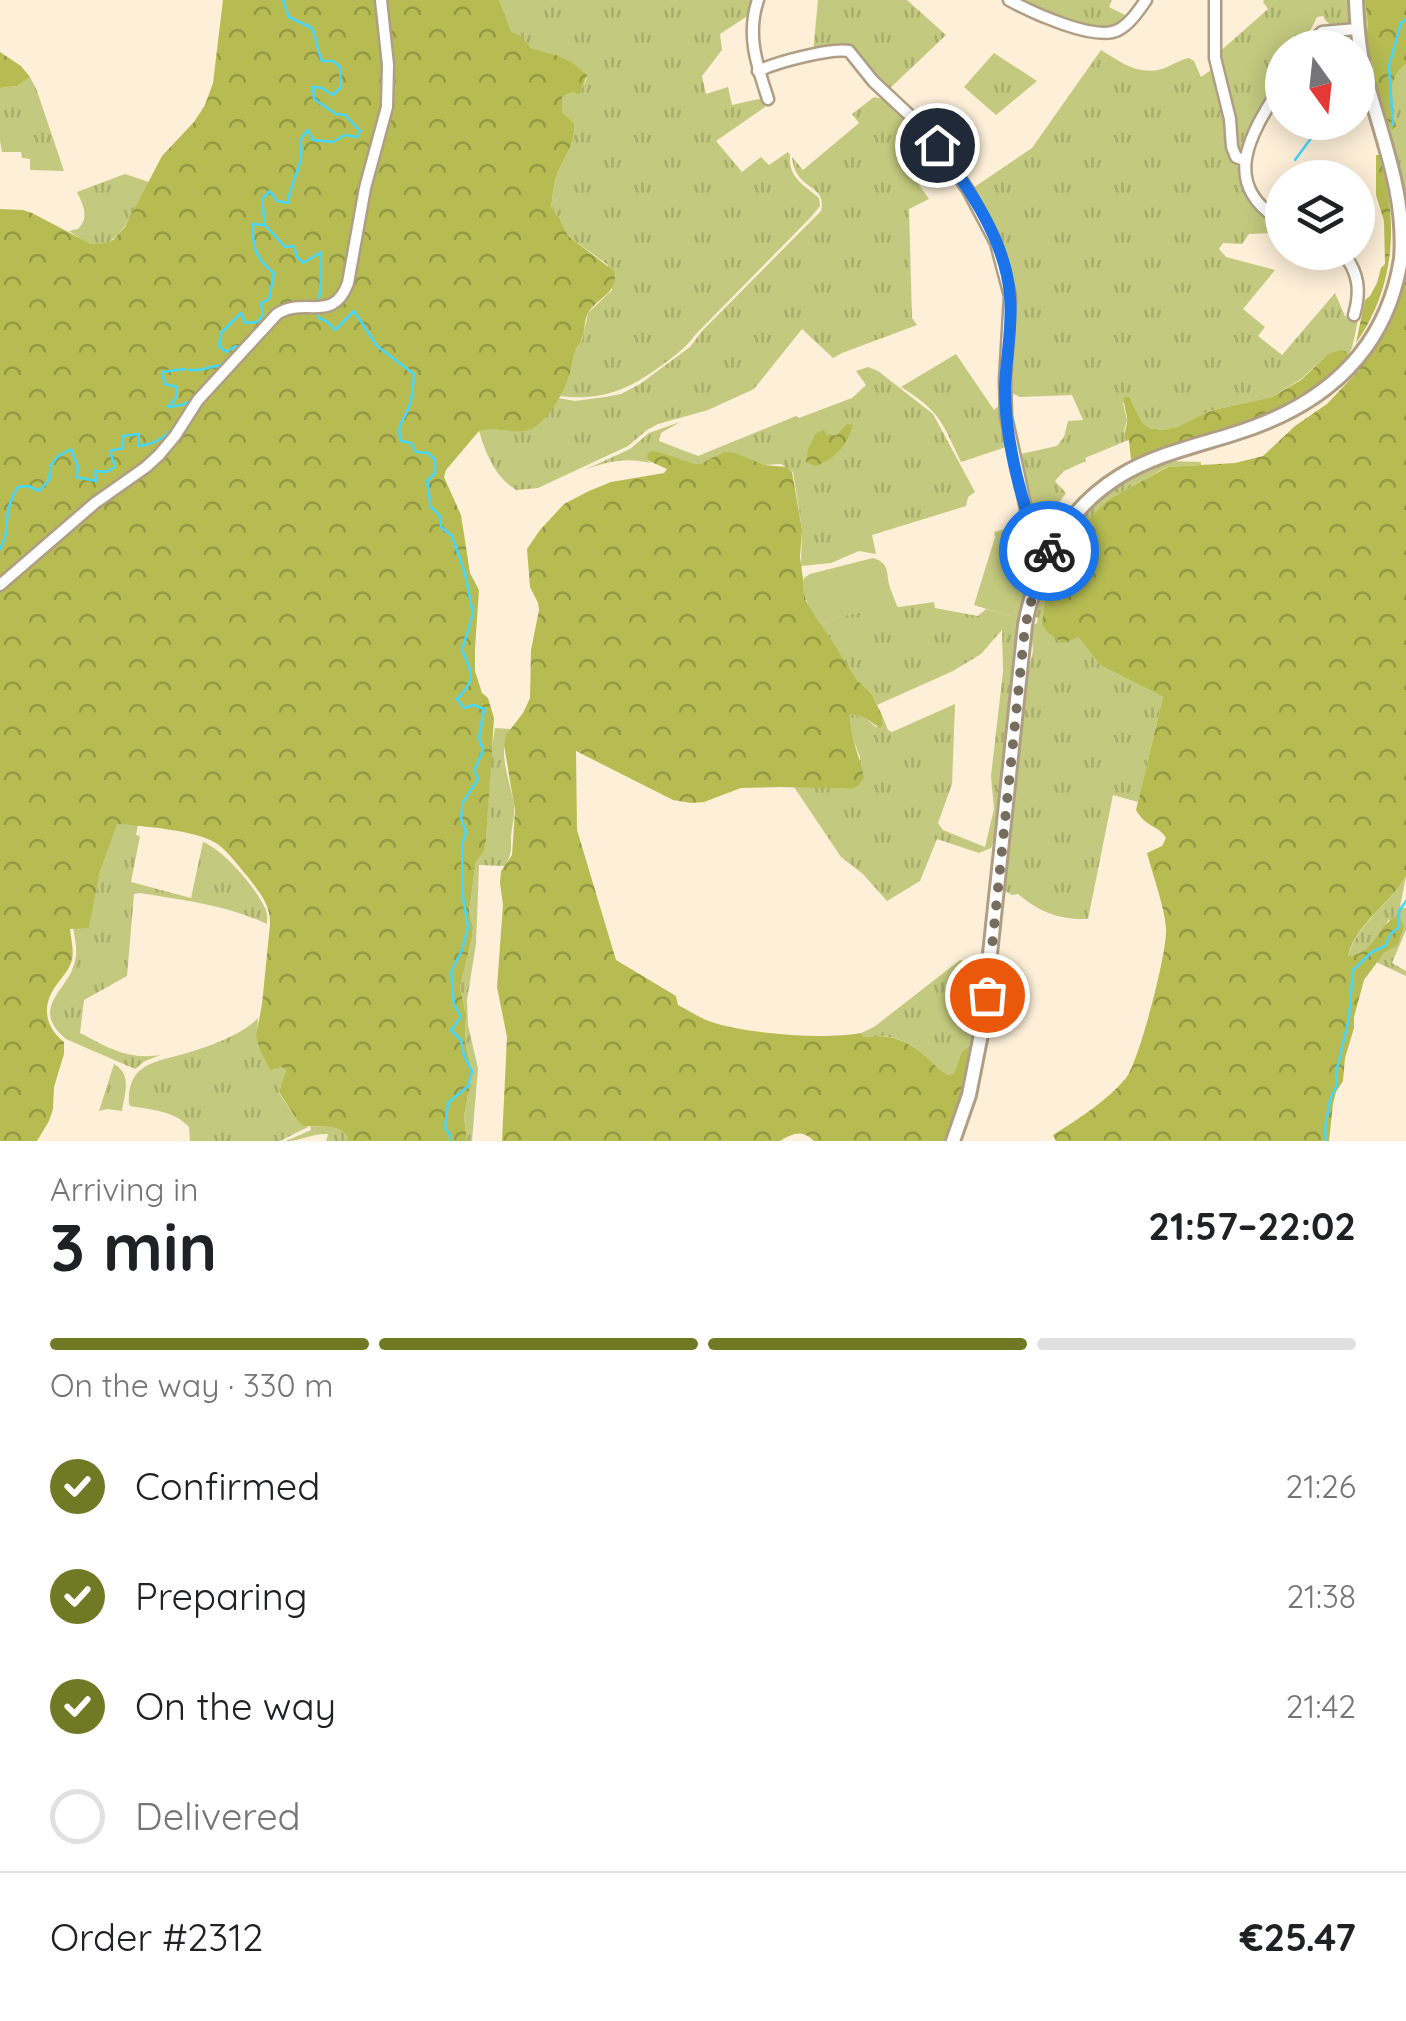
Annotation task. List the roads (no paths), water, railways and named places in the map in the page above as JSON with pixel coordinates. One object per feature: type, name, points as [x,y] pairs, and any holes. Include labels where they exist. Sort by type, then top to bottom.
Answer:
[{"type":"main road","points":[[953,1141],[970,1095],[982,1030],[1025,625],[1036,582],[1058,536],[1095,494],[1130,470],[1270,421],[1308,402],[1352,366],[1376,334],[1396,284],[1404,221],[1394,166],[1362,65],[1356,0]]},
{"type":"street","points":[[0,584],[94,503],[159,455],[198,400],[277,314],[289,308],[318,308],[336,302],[346,288],[364,188],[386,106],[388,66],[381,0]]},
{"type":"street","points":[[758,0],[752,33],[754,56],[768,99]]},
{"type":"street","points":[[1009,0],[1061,22],[1104,33],[1125,26],[1146,0]]},
{"type":"street","points":[[1215,0],[1216,68],[1230,119],[1233,151],[1238,159],[1244,160]]},
{"type":"street","points":[[1346,30],[1358,29]]},
{"type":"street","points":[[758,71],[832,51],[849,51],[921,126],[968,190],[996,243],[1008,285],[1006,416],[1026,509],[1030,520],[1058,536]]},
{"type":"street","points":[[1265,112],[1251,135],[1244,160],[1252,194],[1265,209]]},
{"type":"street","points":[[1353,270],[1358,286],[1354,315]]},
{"type":"waterway","points":[[283,0],[289,17],[312,28],[322,61],[333,61],[340,67],[341,87],[333,95],[313,87],[314,99],[336,114],[345,115],[360,131],[357,137],[345,135],[333,142],[313,140],[308,130],[300,140],[301,156],[288,203],[277,201],[270,191],[262,199],[265,225],[285,247],[294,246],[303,263],[321,252],[318,302]]},
{"type":"waterway","points":[[1393,125],[1389,66],[1401,23],[1406,19]]},
{"type":"waterway","points":[[1295,160],[1310,140]]},
{"type":"waterway","points":[[236,351],[236,346],[226,352],[219,346],[221,333],[241,313],[245,323],[257,322],[263,315],[261,303],[269,299],[274,273],[259,258],[253,240],[253,224],[263,225]]},
{"type":"waterway","points":[[318,310],[319,318],[335,330],[354,311],[377,346],[414,374],[411,401],[399,431],[401,441],[411,443],[416,452],[428,453],[435,460],[435,473],[427,481],[431,507],[440,516],[441,527],[452,536],[473,614],[462,650],[470,681],[457,699],[464,708],[473,705],[484,709],[479,738],[483,750],[474,771],[478,779],[463,802],[463,897],[468,927],[451,972],[454,1004],[461,1017],[451,1030],[461,1040],[472,1071],[468,1086],[448,1103],[445,1128],[451,1141]]},
{"type":"waterway","points":[[188,370],[225,364]]},
{"type":"waterway","points":[[0,549],[9,506],[18,487],[39,491],[49,480],[51,465],[58,456],[71,449],[78,467],[76,477],[96,481],[95,471],[106,472],[115,467],[110,451],[123,448],[123,436],[139,434],[138,446],[157,441],[170,431],[191,401],[168,407],[176,398],[177,387],[165,384],[162,372],[185,369]]},
{"type":"waterway","points":[[1326,1141],[1330,1100],[1337,1085],[1336,1073],[1349,1018],[1353,970],[1385,946],[1399,927],[1399,911],[1406,901]]}]
